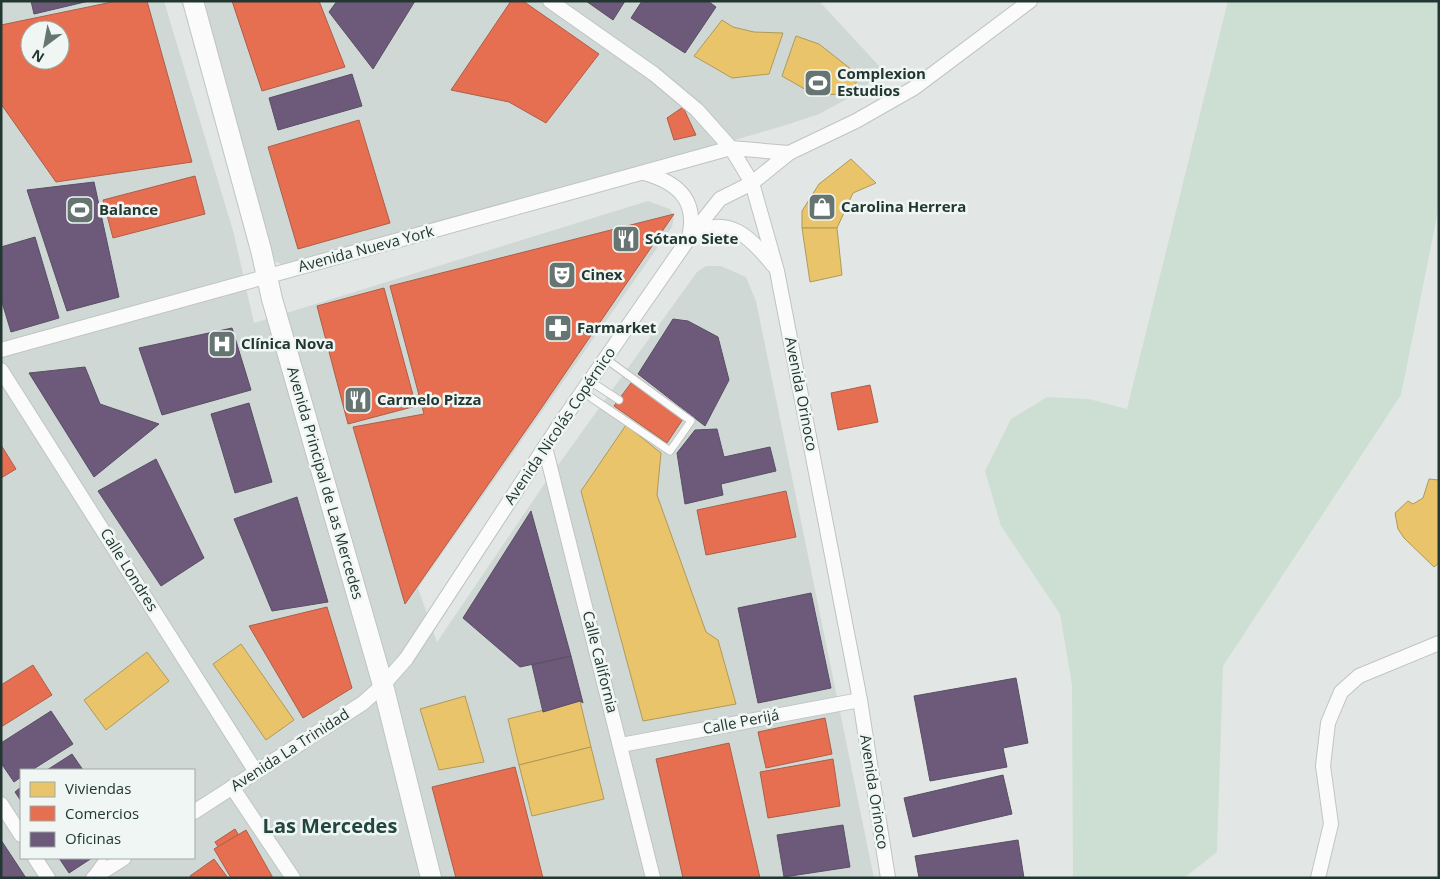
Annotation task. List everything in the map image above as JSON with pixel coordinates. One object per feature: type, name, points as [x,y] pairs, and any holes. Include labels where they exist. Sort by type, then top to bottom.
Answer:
[{"type":"street","name":"Avenida Principal de Las Mercedes","points":[[193,1],[267,277],[384,686],[431,878]]},
{"type":"street","name":"Avenida Orinoco","points":[[550,1],[654,74],[697,110],[731,148],[752,183],[777,271],[860,700],[888,878]]},
{"type":"street","points":[[752,183],[789,153],[856,121],[914,88],[1030,1]]},
{"type":"street","name":"Avenida Nueva York","points":[[1,350],[731,148]]},
{"type":"street","points":[[731,148],[789,153]]},
{"type":"street","points":[[644,173],[672,184],[687,200],[691,220],[689,238]]},
{"type":"street","name":"Avenida Nicolás Copérnico","points":[[384,686],[406,659],[545,447],[689,238],[720,199],[752,183]]},
{"type":"street","points":[[689,238],[702,230],[714,227],[727,227],[749,238],[777,271]]},
{"type":"street","name":"Calle Londres","points":[[1,370],[256,772]]},
{"type":"street","name":"Calle California","points":[[545,447],[653,878]]},
{"type":"street","points":[[1318,878],[1331,824],[1323,766],[1327,732],[1334,707],[1341,692],[1359,676],[1439,643]]},
{"type":"street","name":"Avenida La Trinidad","points":[[195,811],[363,703],[384,686]]},
{"type":"street","name":"Calle Perijá","points":[[621,745],[860,700]]},
{"type":"street","points":[[232,787],[293,878]]},
{"type":"street","points":[[1,804],[20,833]]},
{"type":"street","points":[[37,859],[48,878]]},
{"type":"street","points":[[91,878],[122,859]]},
{"type":"lane","points":[[587,386],[670,451],[691,421],[606,359]]},
{"type":"lane","points":[[587,386],[618,400]]},
{"type":"lane","points":[[91,878],[103,859]]},
{"type":"shaded area","points":[[1,1],[164,1],[234,234],[254,323],[648,201],[670,209],[674,217],[672,227],[418,588],[437,642],[543,486],[697,272],[706,266],[721,266],[746,277],[756,301],[874,878],[1,878]]},
{"type":"shaded area","points":[[200,1],[819,1],[881,68],[862,91],[819,114],[291,268],[274,261]]},
{"type":"green space","points":[[1228,1],[1439,1],[1439,206],[1401,395],[1223,666],[1217,852],[1184,878],[1073,878],[1072,685],[1060,614],[1001,526],[985,471],[1011,419],[1047,397],[1089,399],[1127,409]]},
{"type":"building: Viviendas","points":[[722,20],[733,27],[754,32],[783,33],[769,74],[732,78],[694,56]]},
{"type":"building: Viviendas","points":[[796,36],[819,44],[861,77],[846,94],[815,95],[782,76]]},
{"type":"building: Viviendas","points":[[851,159],[876,183],[853,193],[837,228],[802,228],[802,211],[819,184]]},
{"type":"building: Viviendas","points":[[802,228],[837,228],[842,275],[810,282]]},
{"type":"building: Viviendas","points":[[626,425],[661,453],[657,495],[706,632],[718,640],[736,704],[643,721],[581,491]]},
{"type":"building: Viviendas","points":[[1429,479],[1439,480],[1439,563],[1434,567],[1404,538],[1398,529],[1395,513],[1408,501],[1413,504],[1423,498]]},
{"type":"building: Viviendas","points":[[241,644],[294,720],[266,740],[213,664]]},
{"type":"building: Viviendas","points":[[147,652],[169,681],[106,730],[84,700]]},
{"type":"building: Viviendas","points":[[465,696],[484,762],[439,770],[420,709]]},
{"type":"building: Viviendas","points":[[580,701],[591,747],[519,765],[508,719]]},
{"type":"building: Viviendas","points":[[591,747],[604,799],[532,816],[519,765]]},
{"type":"building: Comercios","points":[[117,1],[147,1],[192,162],[56,182],[1,104],[1,25],[20,21],[20,70],[70,70],[70,20],[25,20]]},
{"type":"building: Comercios","points":[[232,1],[319,1],[345,67],[262,91]]},
{"type":"building: Comercios","points":[[511,1],[523,1],[599,54],[546,123],[509,102],[451,90]]},
{"type":"building: Comercios","points":[[683,107],[696,135],[674,140],[667,118]]},
{"type":"building: Comercios","points":[[359,120],[390,223],[298,249],[268,147]]},
{"type":"building: Comercios","points":[[195,176],[205,214],[113,238],[103,200]]},
{"type":"building: Comercios","points":[[674,214],[405,604],[353,427],[424,414],[390,286]]},
{"type":"building: Comercios","points":[[384,288],[416,406],[348,424],[317,306]]},
{"type":"building: Comercios","points":[[631,383],[683,419],[667,443],[614,406]]},
{"type":"building: Comercios","points":[[870,385],[878,422],[838,430],[831,393]]},
{"type":"building: Comercios","points":[[1,445],[16,469],[1,478]]},
{"type":"building: Comercios","points":[[786,491],[796,537],[706,555],[697,510]]},
{"type":"building: Comercios","points":[[327,607],[352,688],[303,718],[249,626]]},
{"type":"building: Comercios","points":[[33,665],[52,695],[1,727],[1,685]]},
{"type":"building: Comercios","points":[[825,718],[832,754],[766,768],[758,732]]},
{"type":"building: Comercios","points":[[729,743],[760,878],[683,878],[656,759]]},
{"type":"building: Comercios","points":[[833,759],[840,806],[768,818],[760,772]]},
{"type":"building: Comercios","points":[[515,767],[543,878],[456,878],[432,787]]},
{"type":"building: Comercios","points":[[235,829],[264,877],[238,878],[215,842]]},
{"type":"building: Comercios","points":[[246,830],[273,878],[231,878],[214,849]]},
{"type":"building: Comercios","points":[[214,859],[228,878],[191,878],[190,876]]},
{"type":"building: Oficinas","points":[[31,1],[89,1],[34,14]]},
{"type":"building: Oficinas","points":[[337,1],[415,1],[373,69],[329,12]]},
{"type":"building: Oficinas","points":[[586,1],[625,1],[613,20]]},
{"type":"building: Oficinas","points":[[642,1],[708,1],[716,7],[685,53],[631,18]]},
{"type":"building: Oficinas","points":[[352,74],[362,106],[278,130],[269,98]]},
{"type":"building: Oficinas","points":[[94,182],[119,297],[67,311],[27,190]]},
{"type":"building: Oficinas","points":[[35,237],[59,318],[11,332],[1,299],[1,247]]},
{"type":"building: Oficinas","points":[[673,319],[688,321],[718,337],[729,380],[705,426],[638,374]]},
{"type":"building: Oficinas","points":[[232,328],[251,390],[162,415],[139,348]]},
{"type":"building: Oficinas","points":[[85,367],[100,404],[159,424],[94,477],[29,373]]},
{"type":"building: Oficinas","points":[[249,403],[272,482],[235,493],[211,414]]},
{"type":"building: Oficinas","points":[[717,429],[724,457],[770,447],[776,471],[721,484],[723,495],[685,504],[677,453],[695,430]]},
{"type":"building: Oficinas","points":[[156,459],[204,558],[161,586],[98,491]]},
{"type":"building: Oficinas","points":[[297,497],[328,602],[272,611],[234,519]]},
{"type":"building: Oficinas","points":[[531,511],[571,656],[520,667],[463,618]]},
{"type":"building: Oficinas","points":[[811,593],[831,688],[758,703],[738,608]]},
{"type":"building: Oficinas","points":[[571,656],[583,703],[580,701],[543,712],[532,665]]},
{"type":"building: Oficinas","points":[[1016,678],[1028,743],[1003,748],[1007,767],[930,781],[914,696]]},
{"type":"building: Oficinas","points":[[51,711],[73,744],[34,769],[20,769],[20,778],[14,782],[1,763],[1,743]]},
{"type":"building: Oficinas","points":[[72,754],[82,769],[49,769]]},
{"type":"building: Oficinas","points":[[1003,775],[1012,814],[913,837],[904,798]]},
{"type":"building: Oficinas","points":[[20,788],[20,800],[15,792]]},
{"type":"building: Oficinas","points":[[843,825],[850,867],[784,877],[777,835]]},
{"type":"building: Oficinas","points":[[1,840],[26,878],[1,878]]},
{"type":"building: Oficinas","points":[[1018,840],[1024,878],[919,878],[915,856]]},
{"type":"building: Oficinas","points":[[60,859],[90,859],[69,873]]},
{"type":"place","name":"Complexion Estudios","points":[[818,83]]},
{"type":"place","name":"Carolina Herrera","points":[[822,207]]},
{"type":"place","name":"Balance","points":[[80,210]]},
{"type":"place","name":"Sótano Siete","points":[[626,239]]},
{"type":"place","name":"Cinex","points":[[562,275]]},
{"type":"place","name":"Farmarket","points":[[558,328]]},
{"type":"place","name":"Clínica Nova","points":[[222,344]]},
{"type":"place","name":"Carmelo Pizza","points":[[358,400]]},
{"type":"district","name":"Las Mercedes","points":[[330,826]]}]
